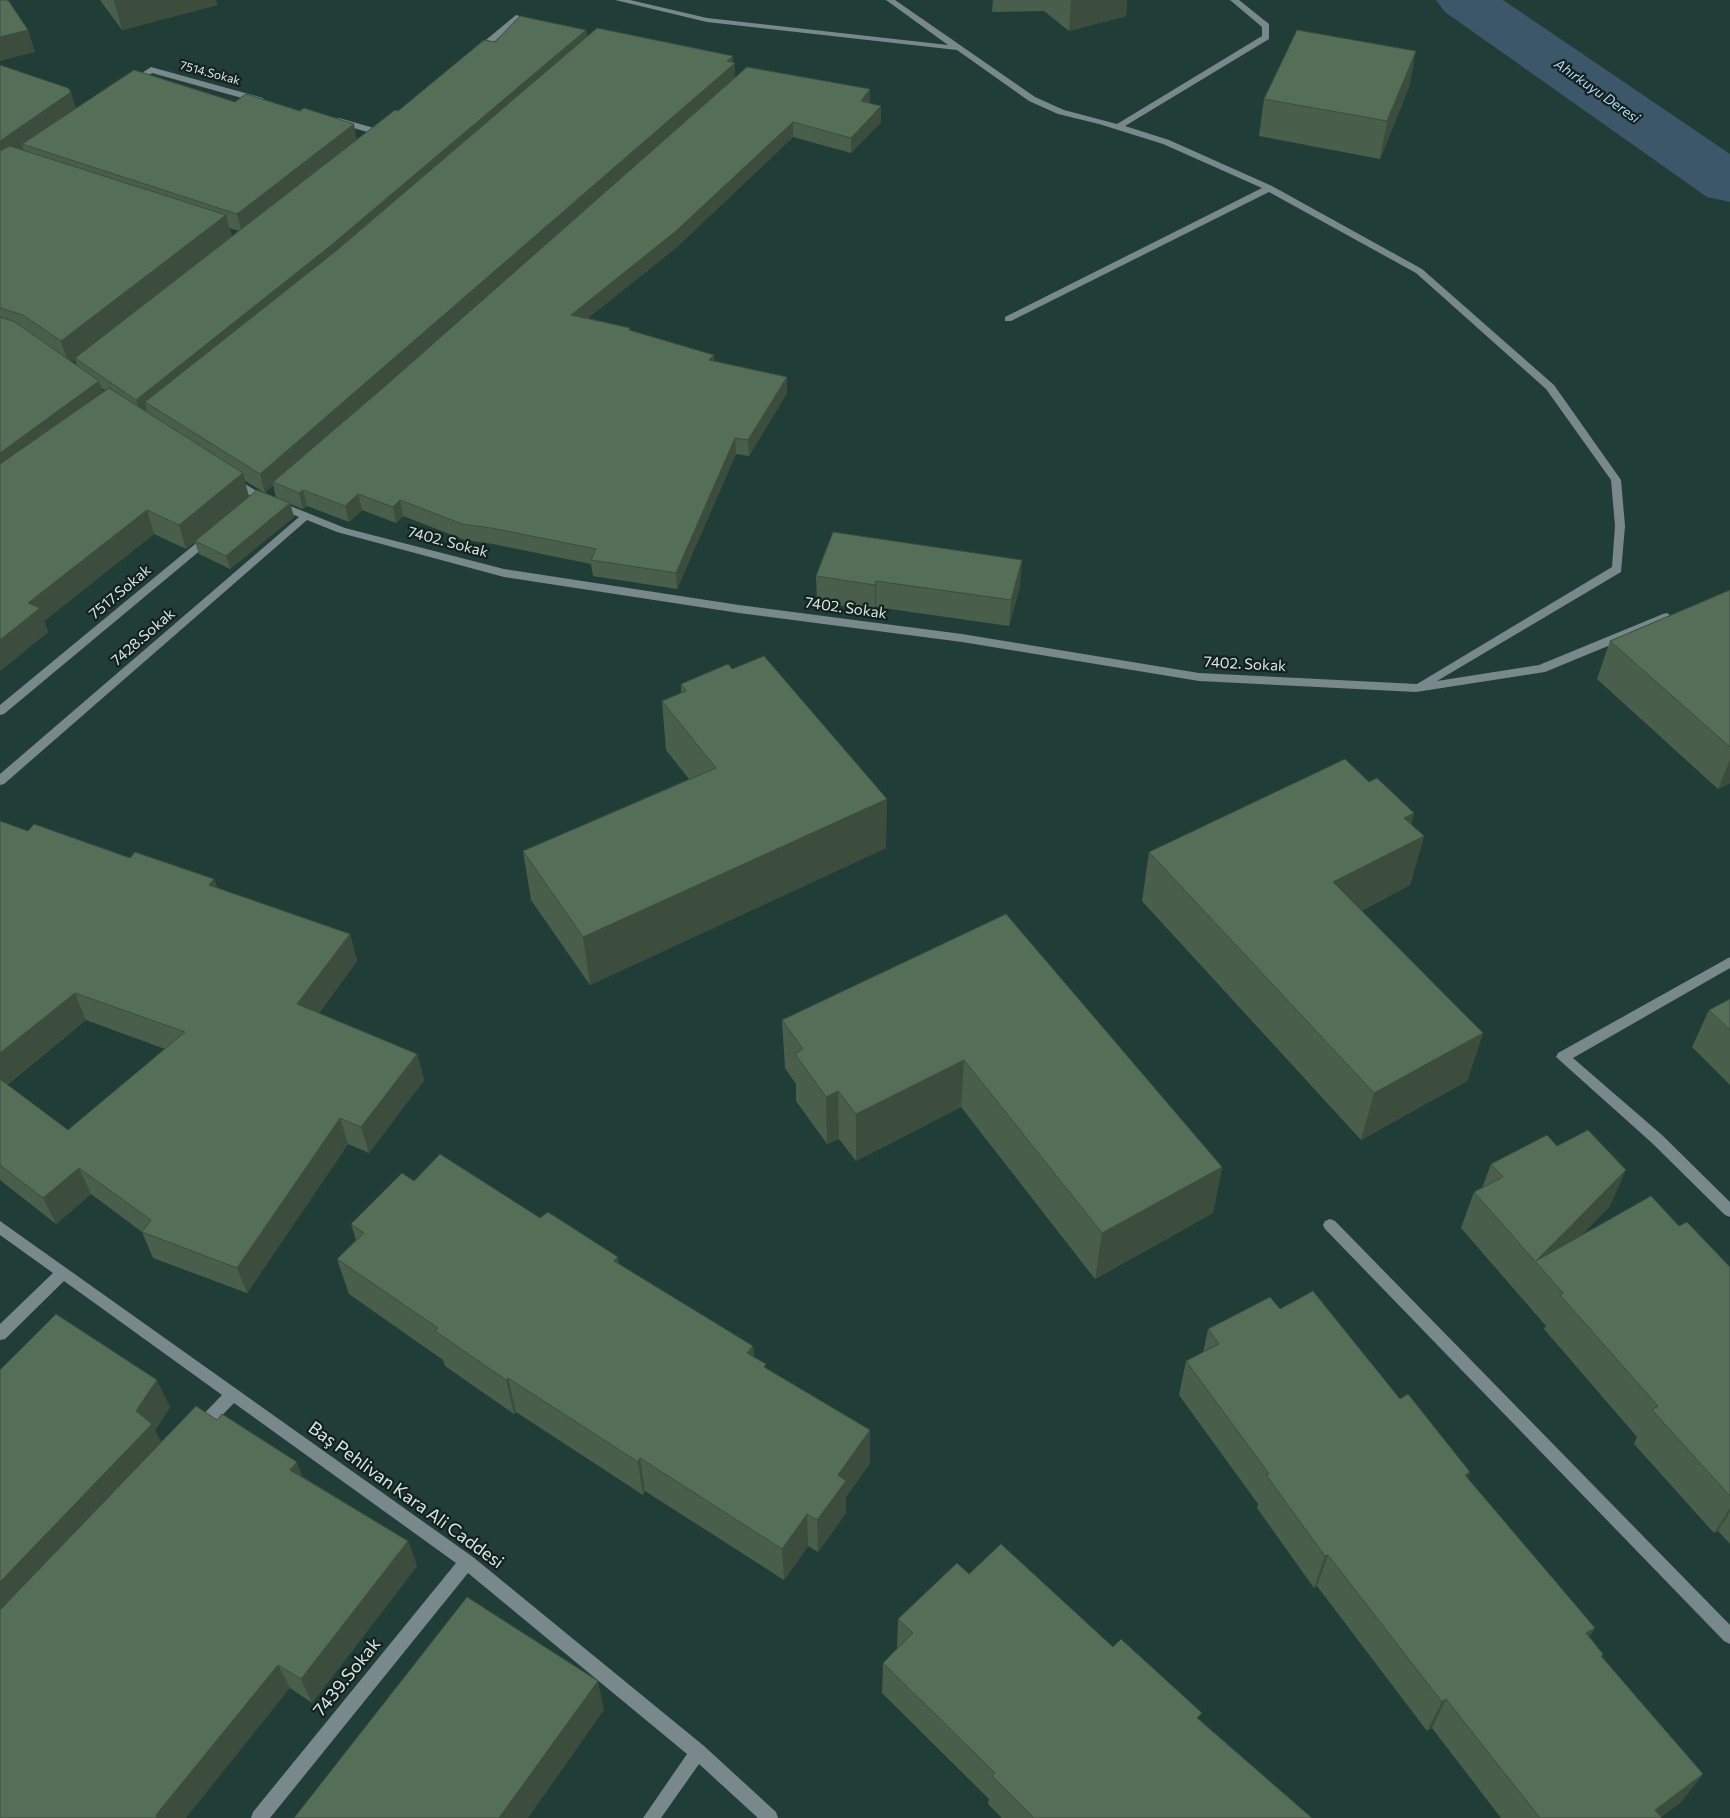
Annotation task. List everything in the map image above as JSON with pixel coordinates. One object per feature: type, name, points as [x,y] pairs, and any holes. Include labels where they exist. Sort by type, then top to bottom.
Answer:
[{"type":"street","points":[[620,0],[707,20],[960,48]]},
{"type":"street","points":[[646,6],[654,0]]},
{"type":"street","points":[[890,0],[1032,99],[1060,112],[1166,142],[1269,188],[1419,271],[1550,386],[1616,480],[1620,526],[1616,569],[1416,688]]},
{"type":"street","points":[[1118,127],[1266,37],[1266,26],[1234,0]]},
{"type":"street","points":[[467,60],[519,17]]},
{"type":"street","name":"7514.Sokak","points":[[128,86],[151,70],[274,104]]},
{"type":"street","points":[[330,119],[377,132]]},
{"type":"street","points":[[1008,319],[1269,188]]},
{"type":"street","name":"7402. Sokak","points":[[225,475],[263,498],[341,530],[504,572],[739,609],[962,638],[1199,677],[1416,688],[1541,669],[1676,613]]},
{"type":"street","name":"7428.Sokak","points":[[0,781],[306,516]]},
{"type":"street","name":"7517.Sokak","points":[[0,711],[221,528]]},
{"type":"street","points":[[1730,962],[1563,1057],[1657,1140],[1730,1211]]},
{"type":"street","points":[[1330,1225],[1730,1636]]},
{"type":"street","name":"Baş Pehlivan Kara Ali Caddesi","points":[[0,1227],[467,1562],[698,1752],[770,1818]]},
{"type":"street","points":[[0,1334],[63,1272]]},
{"type":"street","points":[[192,1437],[233,1394]]},
{"type":"street","name":"7439.Sokak","points":[[259,1818],[467,1562]]},
{"type":"street","points":[[651,1818],[698,1752]]},
{"type":"building","points":[[0,0],[8,0],[28,30],[0,37]]},
{"type":"building","points":[[520,16],[586,30],[329,247],[136,400],[75,358],[395,110],[398,111],[484,40],[495,42]]},
{"type":"building","points":[[597,28],[733,56],[727,61],[735,63],[260,474],[145,402],[337,250]]},
{"type":"building","points":[[1297,30],[1416,51],[1387,121],[1264,99]]},
{"type":"building","points":[[0,65],[68,88],[71,92],[0,141]]},
{"type":"building","points":[[747,67],[870,89],[861,101],[881,106],[851,138],[793,122],[676,231],[571,315],[630,328],[629,330],[714,355],[709,360],[787,377],[748,440],[735,438],[676,573],[591,560],[596,549],[462,524],[400,500],[393,507],[358,494],[345,506],[303,490],[299,493],[273,482],[384,387]]},
{"type":"building","points":[[134,70],[235,102],[246,94],[300,111],[304,108],[354,124],[237,214],[22,144]]},
{"type":"building","points":[[10,146],[226,215],[61,341],[23,315],[0,308],[0,151]]},
{"type":"building","points":[[0,317],[15,322],[99,381],[0,453]]},
{"type":"building","points":[[109,388],[243,473],[179,525],[147,510],[28,603],[40,608],[0,640],[0,464]]},
{"type":"building","points":[[257,490],[290,503],[226,556],[195,541]]},
{"type":"building","points":[[833,532],[1022,560],[1011,600],[876,581],[875,585],[816,576]]},
{"type":"building","points":[[1730,590],[1730,747],[1610,641]]},
{"type":"building","points":[[764,656],[887,799],[583,937],[523,851],[716,768],[662,701],[686,691],[681,684],[728,664],[732,669]]},
{"type":"building","points":[[1345,759],[1369,782],[1377,778],[1414,813],[1404,818],[1424,836],[1333,882],[1483,1033],[1374,1093],[1149,852]]},
{"type":"building","points":[[0,821],[28,831],[34,824],[130,858],[135,852],[214,879],[209,885],[350,934],[297,1004],[417,1054],[361,1127],[340,1118],[237,1268],[142,1232],[151,1220],[79,1168],[43,1198],[0,1165],[0,1079],[68,1130],[185,1032],[75,993],[0,1053]]},
{"type":"building","points":[[1006,914],[1222,1167],[1102,1233],[964,1060],[856,1114],[838,1091],[826,1097],[795,1054],[803,1049],[782,1020]]},
{"type":"building","points":[[1730,999],[1730,1030],[1709,1010]]},
{"type":"building","points":[[1588,1130],[1626,1170],[1536,1261],[1651,1196],[1679,1226],[1687,1222],[1730,1267],[1730,1496],[1652,1410],[1658,1406],[1560,1295],[1563,1293],[1474,1192],[1503,1177],[1491,1164],[1547,1135],[1557,1146]]},
{"type":"building","points":[[440,1154],[540,1218],[548,1212],[618,1257],[614,1261],[753,1346],[747,1353],[766,1364],[764,1367],[870,1430],[838,1475],[846,1481],[817,1520],[807,1514],[782,1549],[640,1458],[638,1462],[508,1378],[506,1380],[435,1331],[438,1328],[337,1259],[364,1233],[351,1224],[402,1173],[414,1181]]},
{"type":"building","points":[[1313,1291],[1400,1399],[1408,1394],[1470,1472],[1465,1475],[1595,1628],[1586,1633],[1603,1654],[1601,1656],[1703,1774],[1655,1810],[1662,1818],[1540,1818],[1446,1699],[1442,1702],[1328,1555],[1325,1556],[1266,1475],[1269,1474],[1186,1361],[1219,1344],[1208,1329],[1270,1297],[1280,1309]]},
{"type":"building","points":[[56,1314],[157,1380],[136,1411],[152,1424],[0,1582],[0,1370]]},
{"type":"building","points":[[196,1406],[217,1420],[222,1414],[297,1462],[290,1470],[408,1541],[301,1679],[278,1665],[156,1815],[156,1818],[0,1818],[0,1610]]},
{"type":"building","points":[[1001,1544],[1113,1647],[1121,1639],[1202,1713],[1197,1718],[1312,1818],[1034,1818],[992,1776],[995,1773],[883,1663],[913,1633],[898,1619],[957,1563],[969,1574]]},
{"type":"building","points":[[467,1597],[598,1681],[499,1818],[294,1818]]},
{"type":"waterway","name":"Ahırkuyu Deresi","points":[[1465,0],[1730,183]]}]
